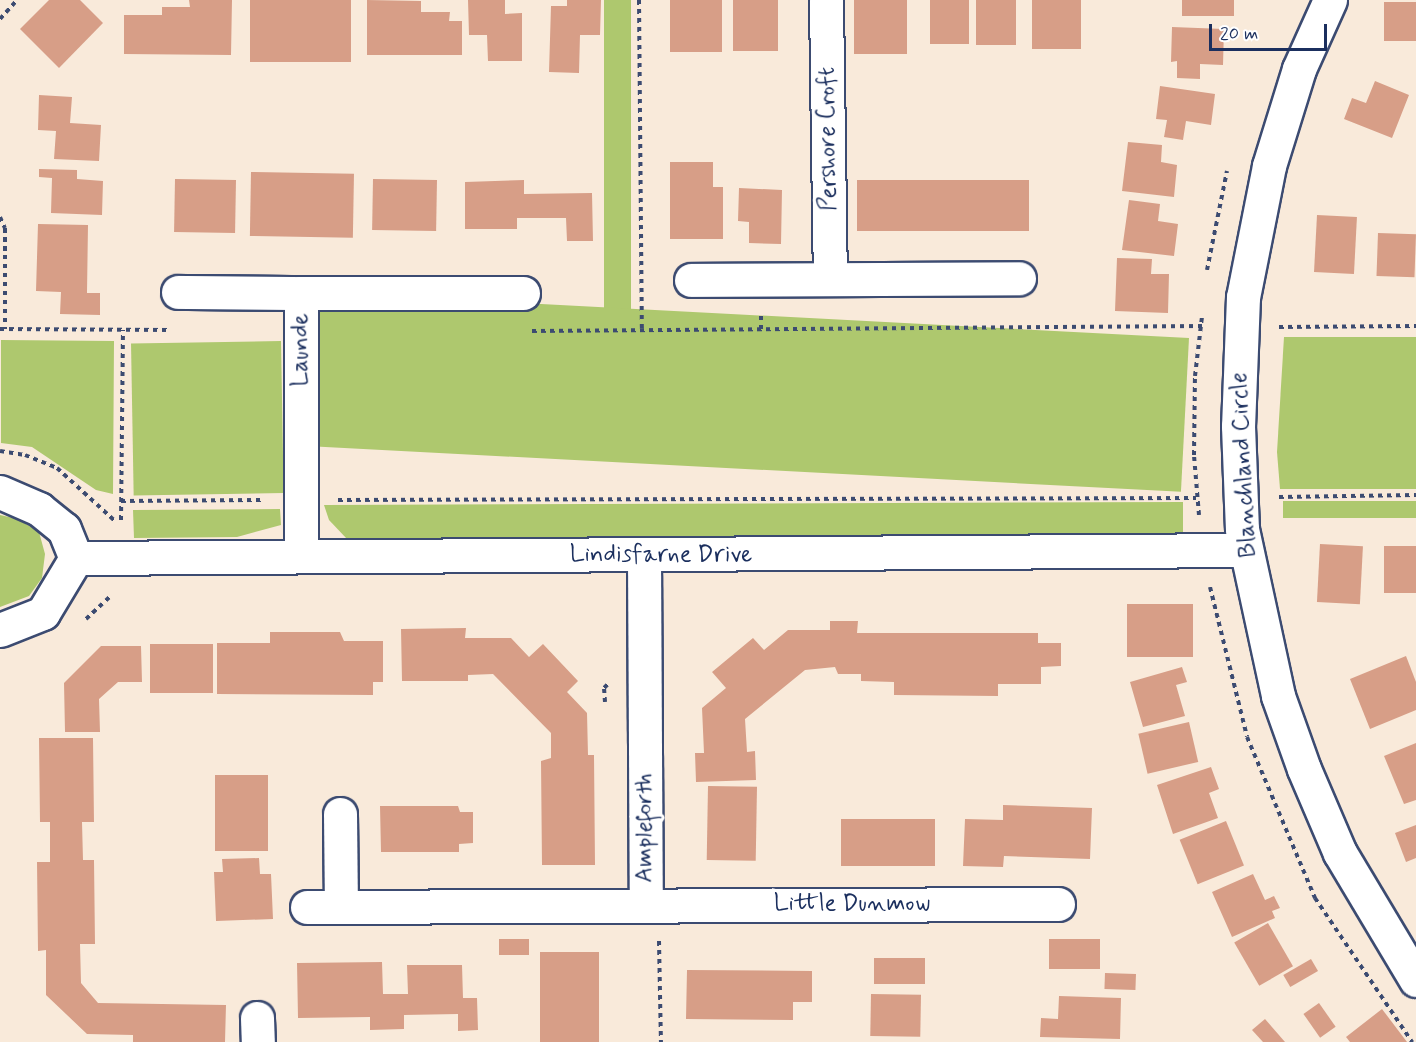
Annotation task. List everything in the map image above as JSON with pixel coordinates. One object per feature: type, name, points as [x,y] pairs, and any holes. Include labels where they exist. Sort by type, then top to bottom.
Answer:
[{"type":"street","name":"Pershore Croft","points":[[826,0],[830,278]]},
{"type":"street","name":"Blanchland Circle","points":[[1330,0],[1299,69],[1269,166],[1240,326],[1238,426],[1245,550],[1278,696],[1304,769],[1340,853],[1416,980]]},
{"type":"street","points":[[691,280],[1019,278]]},
{"type":"street","points":[[178,292],[301,293]]},
{"type":"street","name":"Launde","points":[[301,556],[301,293],[523,293]]},
{"type":"street","points":[[0,492],[39,509],[64,529],[76,558],[43,613],[0,630]]},
{"type":"street","name":"Lindisfarne Drive","points":[[76,558],[644,556],[1245,550]]},
{"type":"street","name":"Ampleforth","points":[[307,907],[646,904],[644,556]]},
{"type":"street","points":[[340,814],[341,906]]},
{"type":"street","name":"Little Dunmow","points":[[646,904],[1058,904]]},
{"type":"path","points":[[0,19],[17,0]]},
{"type":"path","points":[[639,0],[642,331]]},
{"type":"path","points":[[0,217],[4,228],[3,329],[182,330]]},
{"type":"path","points":[[1200,518],[1196,498],[1195,376],[1201,326]]},
{"type":"path","points":[[525,331],[1416,326]]},
{"type":"path","points":[[121,529],[123,330]]},
{"type":"path","points":[[1273,497],[1416,495]]},
{"type":"path","points":[[121,501],[1196,498]]},
{"type":"green space","points":[[604,0],[631,0],[631,321],[604,321]]},
{"type":"green space","points":[[319,292],[1189,338],[1181,492],[311,446]]},
{"type":"green space","points":[[1284,337],[1416,337],[1416,489],[1280,489],[1277,452]]},
{"type":"green space","points":[[1,340],[114,341],[113,494],[96,490],[32,447],[1,443]]},
{"type":"green space","points":[[281,341],[284,493],[134,496],[131,344]]},
{"type":"green space","points":[[1283,501],[1416,501],[1416,518],[1283,518]]},
{"type":"green space","points":[[1183,502],[1183,534],[347,539],[329,520],[324,505]]},
{"type":"green space","points":[[280,509],[281,525],[237,537],[134,538],[133,510]]},
{"type":"green space","points":[[0,515],[18,519],[39,532],[45,554],[42,578],[29,596],[0,607]]},
{"type":"building","points":[[49,0],[80,0],[103,23],[59,68],[20,29]]},
{"type":"building","points":[[189,0],[232,0],[231,55],[124,54],[124,15],[162,15],[162,7],[190,7]]},
{"type":"building","points":[[250,0],[351,0],[351,62],[250,62]]},
{"type":"building","points":[[367,0],[421,1],[421,12],[450,12],[449,21],[462,21],[462,55],[367,55]]},
{"type":"building","points":[[468,0],[505,0],[505,14],[522,13],[522,61],[488,61],[487,35],[469,35]]},
{"type":"building","points":[[567,0],[601,0],[600,35],[580,35],[579,73],[549,72],[551,6],[567,6]]},
{"type":"building","points":[[670,0],[722,0],[722,52],[670,52]]},
{"type":"building","points":[[733,0],[778,0],[778,51],[733,51]]},
{"type":"building","points":[[854,0],[907,0],[907,54],[854,54]]},
{"type":"building","points":[[930,0],[969,0],[969,44],[930,44]]},
{"type":"building","points":[[976,0],[1016,0],[1016,45],[976,45]]},
{"type":"building","points":[[1032,0],[1081,0],[1081,49],[1032,49]]},
{"type":"building","points":[[1182,0],[1234,0],[1234,16],[1182,16]]},
{"type":"building","points":[[1384,2],[1416,2],[1416,41],[1384,41]]},
{"type":"building","points":[[1172,27],[1224,29],[1223,65],[1200,64],[1200,79],[1177,78],[1177,61],[1171,62]]},
{"type":"building","points":[[1375,81],[1409,95],[1392,138],[1344,119],[1352,98],[1366,103]]},
{"type":"building","points":[[1160,86],[1215,94],[1211,125],[1186,121],[1183,140],[1164,137],[1167,120],[1156,119]]},
{"type":"building","points":[[39,95],[72,97],[70,123],[101,125],[99,161],[54,159],[56,131],[38,130]]},
{"type":"building","points":[[1128,142],[1162,145],[1161,162],[1177,165],[1174,197],[1122,191]]},
{"type":"building","points":[[670,162],[713,162],[713,187],[723,187],[723,239],[670,239]]},
{"type":"building","points":[[39,169],[77,170],[77,179],[103,181],[102,215],[51,213],[52,178],[39,177]]},
{"type":"building","points":[[251,172],[354,174],[353,238],[250,236]]},
{"type":"building","points":[[175,179],[236,180],[235,233],[174,232]]},
{"type":"building","points":[[373,179],[437,180],[436,231],[372,230]]},
{"type":"building","points":[[524,180],[524,194],[592,193],[593,241],[567,241],[566,218],[517,218],[517,229],[465,229],[465,182]]},
{"type":"building","points":[[857,180],[1029,180],[1029,231],[857,231]]},
{"type":"building","points":[[739,188],[782,190],[781,244],[749,243],[749,222],[738,221]]},
{"type":"building","points":[[1129,200],[1160,204],[1158,221],[1178,224],[1174,256],[1122,250]]},
{"type":"building","points":[[1317,215],[1357,217],[1354,274],[1314,272]]},
{"type":"building","points":[[38,224],[88,225],[87,293],[100,293],[100,315],[60,314],[61,292],[36,291]]},
{"type":"building","points":[[1378,233],[1416,234],[1414,277],[1376,276]]},
{"type":"building","points":[[1117,258],[1152,259],[1151,274],[1169,274],[1168,313],[1115,311]]},
{"type":"building","points":[[1320,544],[1363,546],[1360,604],[1317,602]]},
{"type":"building","points":[[1384,546],[1416,546],[1416,593],[1384,593]]},
{"type":"building","points":[[1127,604],[1193,604],[1193,657],[1127,657]]},
{"type":"building","points":[[830,621],[858,621],[857,633],[1038,633],[1038,643],[1061,643],[1061,666],[1041,667],[1041,684],[998,684],[998,696],[894,695],[894,682],[861,681],[861,674],[838,674],[835,667],[805,670],[745,719],[747,752],[755,751],[756,780],[696,782],[695,753],[704,753],[702,708],[726,688],[712,672],[753,638],[764,650],[788,630],[830,630]]},
{"type":"building","points":[[466,628],[465,638],[511,638],[529,657],[543,644],[578,681],[567,692],[587,713],[588,755],[594,755],[595,865],[542,865],[541,761],[551,758],[551,733],[493,674],[468,675],[468,681],[402,681],[401,629]]},
{"type":"building","points":[[270,632],[340,632],[344,641],[383,641],[383,682],[373,682],[373,695],[217,694],[217,643],[270,643]]},
{"type":"building","points":[[150,644],[213,644],[213,693],[150,693]]},
{"type":"building","points":[[101,646],[141,646],[142,682],[118,682],[99,699],[100,732],[65,732],[64,683]]},
{"type":"building","points":[[1406,656],[1416,682],[1416,710],[1370,729],[1350,679]]},
{"type":"building","points":[[1182,667],[1187,682],[1176,685],[1185,716],[1143,727],[1130,682]]},
{"type":"building","points":[[1189,722],[1198,762],[1148,774],[1138,734]]},
{"type":"building","points":[[39,738],[93,738],[94,822],[82,822],[83,860],[94,860],[95,944],[80,944],[81,983],[98,1003],[226,1005],[225,1042],[133,1042],[133,1035],[87,1034],[46,995],[46,950],[38,951],[37,862],[50,862],[50,822],[40,822]]},
{"type":"building","points":[[1416,743],[1416,800],[1404,804],[1384,756]]},
{"type":"building","points":[[1211,767],[1219,789],[1209,793],[1218,818],[1173,834],[1157,785]]},
{"type":"building","points":[[215,775],[268,775],[268,851],[215,851]]},
{"type":"building","points":[[708,786],[757,787],[756,861],[707,860]]},
{"type":"building","points":[[1003,805],[1092,808],[1090,859],[1004,856],[1003,867],[963,866],[965,819],[1003,820]]},
{"type":"building","points":[[380,806],[458,806],[460,812],[473,812],[473,843],[459,844],[459,852],[381,852]]},
{"type":"building","points":[[841,819],[935,819],[935,866],[841,866]]},
{"type":"building","points":[[1226,821],[1244,866],[1198,884],[1180,840]]},
{"type":"building","points":[[1416,825],[1416,858],[1406,862],[1395,833]]},
{"type":"building","points":[[259,858],[260,874],[271,874],[273,919],[216,921],[214,872],[223,872],[222,859]]},
{"type":"building","points":[[1253,874],[1265,900],[1274,896],[1280,908],[1272,911],[1275,918],[1232,937],[1212,892]]},
{"type":"building","points":[[1268,923],[1293,966],[1259,986],[1234,943]]},
{"type":"building","points":[[499,939],[529,939],[529,955],[499,955]]},
{"type":"building","points":[[1049,939],[1100,939],[1100,969],[1049,969]]},
{"type":"building","points":[[540,952],[599,952],[599,1042],[540,1042]]},
{"type":"building","points":[[874,958],[925,958],[925,984],[874,984]]},
{"type":"building","points":[[1311,959],[1318,971],[1290,987],[1283,975]]},
{"type":"building","points":[[382,962],[383,994],[408,994],[407,965],[462,965],[463,998],[477,998],[478,1030],[458,1031],[458,1014],[404,1015],[404,1029],[370,1030],[370,1017],[298,1018],[297,963]]},
{"type":"building","points":[[687,970],[812,971],[812,1002],[793,1002],[793,1020],[686,1019]]},
{"type":"building","points":[[1105,973],[1136,974],[1135,990],[1104,989]]},
{"type":"building","points":[[871,994],[921,995],[920,1037],[870,1036]]},
{"type":"building","points":[[1059,996],[1121,998],[1120,1039],[1040,1037],[1041,1018],[1058,1019]]},
{"type":"building","points":[[1319,1003],[1336,1027],[1320,1038],[1303,1014]]},
{"type":"building","points":[[1382,1009],[1407,1042],[1350,1042],[1346,1037]]},
{"type":"building","points":[[1265,1019],[1285,1042],[1263,1042],[1252,1030]]}]
